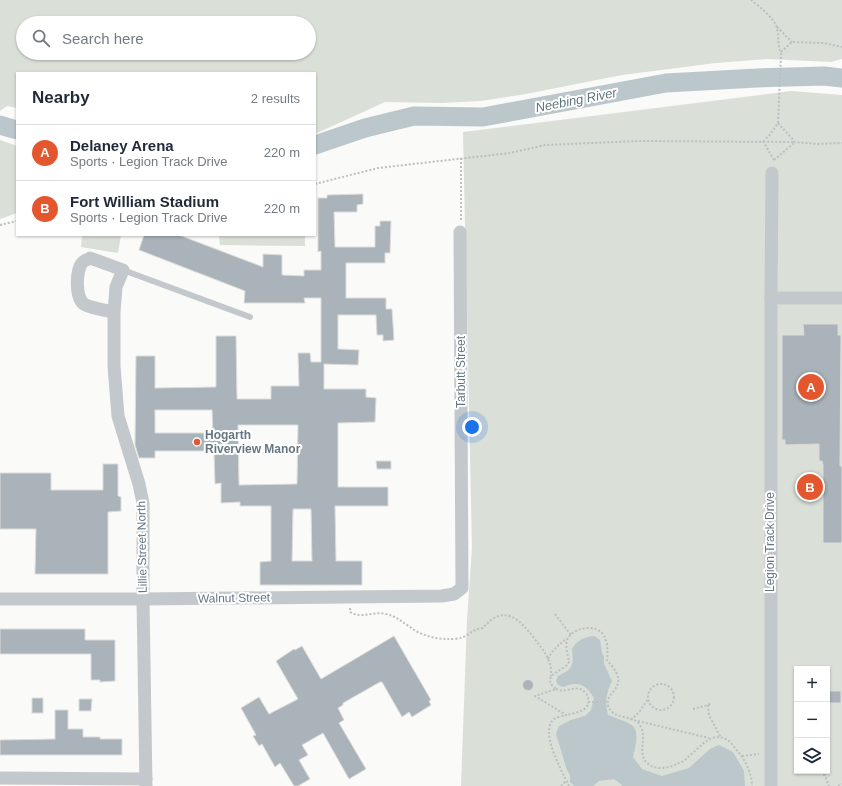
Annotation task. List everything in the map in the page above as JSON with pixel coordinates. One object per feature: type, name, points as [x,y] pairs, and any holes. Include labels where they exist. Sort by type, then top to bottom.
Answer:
[{"type":"street","name":"Legion Track Drive","points":[[771,786],[771,298],[773,166]]},
{"type":"street","name":"Tarbutt Street","points":[[460,232],[462,584]]},
{"type":"street","points":[[114,312],[84,304],[80,299],[77,290],[79,268],[83,262],[90,258],[123,270]]},
{"type":"street","name":"Lillie Street North","points":[[123,270],[116,287],[114,312],[114,366],[118,416],[140,484],[143,503],[146,783]]},
{"type":"street","points":[[771,298],[842,298]]},
{"type":"street","name":"Walnut Street","points":[[0,599],[442,596],[454,594],[462,588],[462,584]]},
{"type":"street","points":[[0,778],[146,783]]},
{"type":"lane","points":[[123,270],[250,317]]},
{"type":"path","points":[[752,0],[767,14],[792,42],[824,43],[842,47]]},
{"type":"path","points":[[763,141],[778,123],[781,54],[778,44],[777,27]]},
{"type":"path","points":[[781,54],[782,51],[792,42]]},
{"type":"path","points":[[778,123],[795,142]]},
{"type":"path","points":[[316,184],[378,168],[510,153],[545,145],[639,141],[763,141],[817,144],[842,143]]},
{"type":"path","points":[[763,141],[773,166],[795,142]]},
{"type":"path","points":[[460,158],[460,232]]},
{"type":"path","points":[[0,225],[16,221]]},
{"type":"path","points":[[350,597],[350,612],[352,613],[360,615],[384,613],[402,621],[410,628],[423,635],[440,638],[447,639],[463,637],[474,630],[483,628],[486,624],[499,616],[511,616],[523,624],[552,666],[550,684],[556,690],[562,692],[580,689],[584,690],[586,694],[588,702],[586,709],[555,718],[548,728],[549,736],[560,770],[569,786]]},
{"type":"path","points":[[555,614],[571,635]]},
{"type":"path","points":[[548,659],[556,646],[568,638],[576,630],[585,628],[598,630],[602,633],[606,640],[608,651],[607,660],[616,672],[618,679],[616,690],[609,696],[608,701],[608,706],[616,715],[631,720],[709,738],[717,737],[727,740],[742,756],[748,770],[752,786]]},
{"type":"path","points":[[551,676],[566,666],[569,662],[566,645],[568,638]]},
{"type":"path","points":[[631,720],[640,711],[648,699],[649,691],[652,688],[659,684],[663,684],[670,687],[674,694],[673,703],[666,709],[657,709],[653,707],[648,699]]},
{"type":"path","points":[[556,690],[535,696],[566,715]]},
{"type":"path","points":[[588,702],[608,701]]},
{"type":"path","points":[[693,710],[708,706],[712,702]]},
{"type":"path","points":[[708,706],[709,715],[721,738]]},
{"type":"path","points":[[636,721],[642,729],[643,757],[655,768],[669,767],[683,762],[709,738]]},
{"type":"path","points":[[742,756],[770,754]]},
{"type":"path","points":[[823,774],[829,786]]},
{"type":"path","points":[[562,786],[566,781]]},
{"type":"path","points":[[838,786],[842,784]]},
{"type":"shaded area","points":[[0,0],[842,0],[842,59],[831,62],[768,59],[716,63],[622,75],[526,94],[481,101],[440,103],[385,102],[316,134],[316,72],[16,72],[16,108],[7,106],[0,111]]},
{"type":"shaded area","points":[[791,91],[842,95],[842,786],[461,786],[467,620],[472,548],[463,132]]},
{"type":"shaded area","points":[[0,140],[16,146],[16,213],[0,219]]},
{"type":"shaded area","points":[[82,236],[121,236],[118,253],[81,247]]},
{"type":"shaded area","points":[[219,236],[305,236],[305,246],[220,245]]},
{"type":"shaded area","points":[[594,636],[600,640],[604,664],[612,681],[608,690],[607,698],[608,715],[625,721],[633,726],[636,734],[636,744],[633,757],[642,769],[662,776],[689,768],[710,749],[719,745],[733,752],[744,771],[745,786],[622,786],[614,779],[599,781],[593,786],[574,786],[570,782],[570,775],[567,770],[556,734],[559,726],[571,720],[585,716],[591,710],[594,698],[588,690],[581,685],[573,684],[563,687],[558,685],[556,681],[558,676],[570,669],[573,659],[572,649],[576,643],[584,638]]},
{"type":"building","points":[[363,194],[363,204],[357,205],[357,212],[334,212],[335,247],[375,247],[375,226],[380,226],[380,221],[391,221],[390,253],[385,253],[385,263],[346,263],[346,298],[386,298],[386,309],[392,309],[394,340],[383,341],[383,335],[377,335],[376,315],[338,315],[338,349],[359,350],[358,365],[324,364],[324,389],[366,389],[366,397],[376,398],[375,422],[338,423],[338,487],[388,487],[388,506],[335,506],[336,561],[362,561],[362,585],[260,585],[260,562],[271,561],[271,506],[240,506],[240,502],[221,503],[221,483],[215,484],[214,451],[155,451],[155,458],[139,458],[135,445],[136,356],[155,356],[155,388],[216,387],[216,336],[236,336],[237,399],[271,399],[271,386],[299,386],[298,353],[310,353],[311,362],[321,362],[321,298],[304,298],[305,303],[244,303],[245,291],[139,250],[144,236],[182,236],[263,267],[263,254],[282,255],[282,275],[304,276],[304,270],[321,270],[321,251],[318,252],[318,198],[327,198],[327,195]],"holes":[[[155,410],[212,410],[213,433],[155,433]],[[238,425],[298,425],[297,484],[239,485]],[[293,509],[311,509],[312,561],[292,561]]]},
{"type":"building","points":[[803,324],[838,324],[838,335],[841,335],[840,466],[842,466],[842,543],[823,543],[823,465],[822,461],[819,461],[819,444],[785,445],[785,440],[782,440],[782,335],[804,335]]},
{"type":"building","points":[[376,461],[391,461],[391,469],[377,469]]},
{"type":"building","points":[[103,464],[118,464],[118,496],[121,497],[121,511],[108,512],[108,574],[35,574],[36,529],[0,529],[0,473],[51,473],[51,490],[103,490]]},
{"type":"building","points":[[0,629],[85,629],[85,640],[115,640],[115,681],[100,682],[100,680],[91,680],[91,654],[0,654]]},
{"type":"building","points":[[394,636],[431,700],[429,701],[431,705],[412,717],[409,712],[402,717],[382,682],[343,703],[343,705],[338,708],[344,720],[339,723],[366,769],[349,779],[323,733],[302,745],[308,755],[299,760],[310,779],[298,786],[294,786],[280,763],[275,767],[262,744],[259,746],[253,736],[256,735],[241,708],[259,697],[269,714],[298,699],[276,661],[294,649],[295,650],[302,646],[321,679]]},
{"type":"building","points":[[526,680],[530,680],[532,681],[532,689],[526,690],[523,687],[523,683]]},
{"type":"building","points":[[830,691],[841,691],[841,703],[830,703]]},
{"type":"building","points":[[32,698],[43,698],[43,713],[32,713]]},
{"type":"building","points":[[79,699],[92,699],[91,711],[79,711]]},
{"type":"building","points":[[55,710],[68,710],[68,729],[83,729],[83,737],[122,739],[122,755],[0,755],[0,740],[55,739]]},
{"type":"waterway","name":"Neebing River","points":[[316,145],[365,128],[414,116],[483,117],[666,83],[824,76],[842,78]]},
{"type":"waterway","name":"Neebing River","points":[[0,125],[16,130]]},
{"type":"place","name":"Delaney Arena","points":[[811,387]]},
{"type":"place","name":"Hogarth Riverview Manor","points":[[197,442]]},
{"type":"place","name":"Fort William Stadium","points":[[810,487]]}]
